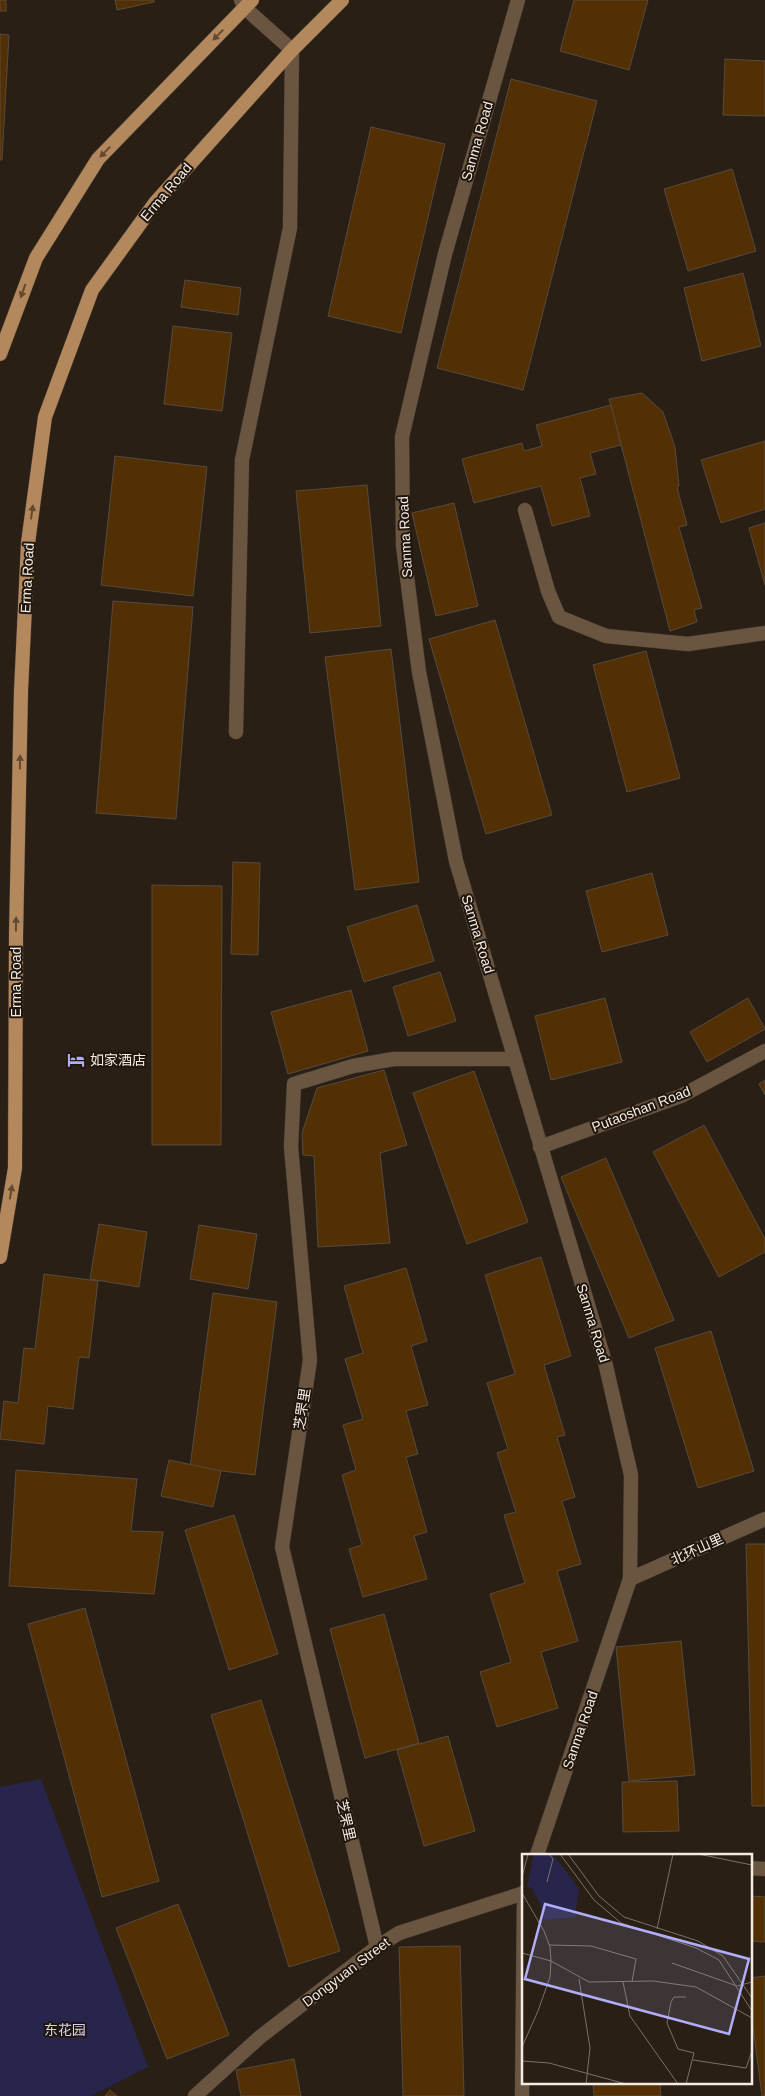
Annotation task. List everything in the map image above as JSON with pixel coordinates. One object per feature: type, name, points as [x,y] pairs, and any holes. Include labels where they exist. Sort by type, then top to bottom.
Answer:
[{"type":"main road","name":"Erma Road","points":[[0,1257],[15,1168],[16,927],[21,691],[28,543],[45,417],[92,290],[155,202],[292,50],[342,0]]},
{"type":"main road","points":[[0,354],[36,258],[98,159],[246,2]]},
{"type":"street","name":"Sanma Road","points":[[518,0],[445,254],[402,437],[403,545],[419,672],[456,861],[605,1362],[631,1476],[630,1579],[537,1854]]},
{"type":"street","points":[[236,732],[242,460],[290,228],[292,50],[246,2]]},
{"type":"street","points":[[525,510],[548,591],[559,617],[606,636],[688,644],[765,633]]},
{"type":"street","name":"Putaoshan Road","points":[[540,1147],[681,1096],[765,1051]]},
{"type":"street","name":"芝罘里","points":[[377,1947],[282,1547],[310,1360],[290,1147],[294,1084],[353,1066],[394,1059],[515,1059]]},
{"type":"street","name":"北环山里","points":[[630,1579],[765,1518]]},
{"type":"street","points":[[752,1868],[765,1869]]},
{"type":"street","name":"Dongyuan Street","points":[[195,2096],[260,2037],[377,1947],[399,1933],[522,1894]]},
{"type":"green space","name":"东花园","points":[[41,1779],[148,2067],[91,2096],[0,2096],[0,1787]]},
{"type":"building","points":[[0,0],[6,0],[6,11],[0,11]]},
{"type":"building","points":[[115,0],[154,0],[154,2],[117,10]]},
{"type":"building","points":[[574,0],[648,0],[629,70],[560,51]]},
{"type":"building","points":[[0,34],[9,35],[2,160],[0,160]]},
{"type":"building","points":[[725,59],[765,61],[765,116],[723,115]]},
{"type":"building","points":[[511,79],[597,101],[523,390],[437,368]]},
{"type":"building","points":[[371,127],[445,144],[401,333],[328,316]]},
{"type":"building","points":[[732,169],[756,251],[688,271],[664,189]]},
{"type":"building","points":[[743,273],[761,346],[702,361],[684,288]]},
{"type":"building","points":[[185,280],[241,288],[238,315],[181,307]]},
{"type":"building","points":[[173,326],[232,333],[222,411],[164,404]]},
{"type":"building","points":[[642,393],[663,412],[675,447],[679,486],[677,487],[687,525],[679,527],[702,608],[694,610],[697,622],[670,631],[609,399]]},
{"type":"building","points":[[611,405],[621,445],[590,453],[596,474],[580,478],[590,516],[552,526],[541,486],[474,503],[462,459],[522,443],[524,451],[542,446],[536,425]]},
{"type":"building","points":[[765,441],[765,509],[721,523],[701,460]]},
{"type":"building","points":[[115,456],[207,467],[193,596],[101,585]]},
{"type":"building","points":[[367,485],[381,626],[310,633],[296,491]]},
{"type":"building","points":[[454,503],[478,606],[436,616],[412,513]]},
{"type":"building","points":[[765,523],[765,585],[749,528]]},
{"type":"building","points":[[113,601],[193,607],[176,819],[96,813]]},
{"type":"building","points":[[495,620],[552,815],[486,834],[429,639]]},
{"type":"building","points":[[391,649],[419,882],[355,890],[325,657]]},
{"type":"building","points":[[646,651],[680,778],[627,792],[593,665]]},
{"type":"building","points":[[233,862],[260,863],[258,955],[231,954]]},
{"type":"building","points":[[652,873],[668,935],[602,952],[586,891]]},
{"type":"building","points":[[152,885],[222,886],[221,1145],[152,1145]]},
{"type":"building","points":[[417,905],[434,961],[364,982],[347,927]]},
{"type":"building","points":[[440,972],[456,1021],[408,1036],[393,987]]},
{"type":"building","points":[[351,990],[368,1051],[288,1074],[271,1012]]},
{"type":"building","points":[[605,998],[622,1062],[551,1080],[535,1016]]},
{"type":"building","points":[[748,998],[765,1029],[707,1062],[690,1032]]},
{"type":"building","points":[[384,1070],[407,1145],[380,1153],[390,1243],[318,1247],[314,1156],[303,1155],[302,1133],[317,1088]]},
{"type":"building","points":[[474,1071],[528,1222],[467,1244],[413,1093]]},
{"type":"building","points":[[765,1080],[765,1095],[759,1084]]},
{"type":"building","points":[[704,1125],[765,1239],[765,1252],[719,1277],[653,1152]]},
{"type":"building","points":[[606,1158],[674,1320],[629,1338],[561,1177]]},
{"type":"building","points":[[99,1224],[147,1232],[139,1287],[90,1279]]},
{"type":"building","points":[[199,1225],[257,1234],[248,1289],[190,1279]]},
{"type":"building","points":[[541,1257],[571,1356],[544,1365],[565,1435],[557,1437],[575,1497],[562,1501],[581,1564],[557,1571],[578,1641],[541,1652],[558,1708],[497,1727],[480,1672],[511,1662],[490,1594],[525,1583],[504,1515],[516,1512],[497,1453],[508,1449],[487,1383],[515,1374],[485,1275]]},
{"type":"building","points":[[406,1268],[427,1341],[411,1346],[428,1405],[406,1411],[418,1454],[406,1457],[427,1532],[414,1536],[427,1579],[363,1597],[349,1549],[362,1545],[342,1475],[356,1470],[343,1425],[363,1419],[345,1359],[363,1353],[344,1286]]},
{"type":"building","points":[[44,1274],[98,1281],[89,1358],[79,1357],[73,1409],[48,1406],[44,1444],[0,1439],[4,1401],[18,1403],[24,1348],[35,1349]]},
{"type":"building","points":[[213,1293],[277,1302],[255,1475],[190,1467]]},
{"type":"building","points":[[711,1331],[754,1471],[698,1488],[655,1348]]},
{"type":"building","points":[[169,1460],[221,1471],[213,1507],[161,1496]]},
{"type":"building","points":[[16,1470],[137,1479],[131,1531],[163,1532],[154,1594],[9,1586]]},
{"type":"building","points":[[234,1515],[278,1654],[229,1670],[185,1530]]},
{"type":"building","points":[[746,1544],[765,1544],[765,1806],[752,1806]]},
{"type":"building","points":[[85,1608],[159,1881],[102,1897],[28,1624]]},
{"type":"building","points":[[384,1614],[419,1743],[365,1758],[330,1629]]},
{"type":"building","points":[[681,1641],[695,1775],[629,1781],[616,1647]]},
{"type":"building","points":[[261,1700],[340,1951],[289,1967],[211,1715]]},
{"type":"building","points":[[448,1736],[475,1831],[424,1846],[397,1750]]},
{"type":"building","points":[[677,1781],[679,1831],[623,1832],[622,1782]]},
{"type":"building","points":[[752,1896],[765,1897],[765,1942],[752,1941]]},
{"type":"building","points":[[178,1904],[229,2035],[167,2059],[116,1928]]},
{"type":"building","points":[[460,1946],[464,2096],[403,2096],[399,1947]]},
{"type":"building","points":[[765,1976],[765,2096],[762,2096],[752,2020],[752,1978]]},
{"type":"building","points":[[294,2059],[301,2096],[241,2096],[236,2070]]},
{"type":"building","points":[[593,2084],[660,2084],[661,2096],[594,2096]]},
{"type":"building","points":[[110,2090],[117,2096],[105,2096]]},
{"type":"place","name":"如家酒店","points":[[76,1060]]}]
